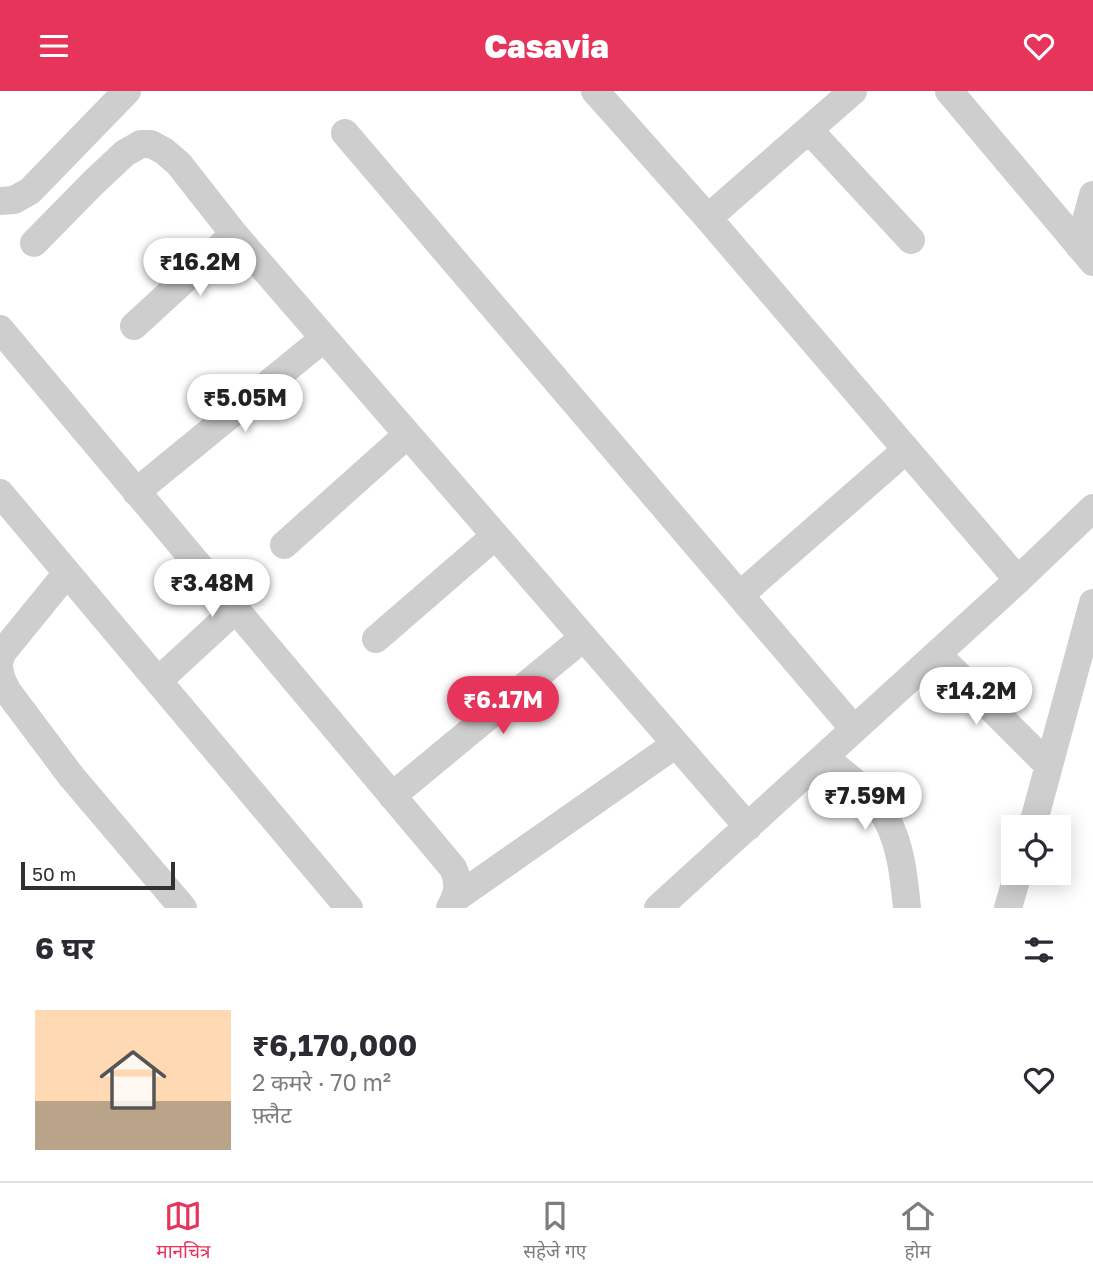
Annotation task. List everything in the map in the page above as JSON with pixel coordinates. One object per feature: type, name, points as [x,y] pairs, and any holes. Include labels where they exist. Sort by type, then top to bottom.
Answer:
[{"type":"street","points":[[0,201],[14,200],[30,191],[127,91]]},
{"type":"street","points":[[708,218],[853,91]]},
{"type":"street","points":[[949,91],[1086,254]]},
{"type":"street","points":[[600,93],[1018,580]]},
{"type":"street","points":[[809,130],[911,240]]},
{"type":"street","points":[[345,133],[854,729]]},
{"type":"street","points":[[34,243],[125,153],[141,144],[151,144],[164,151],[179,164],[234,234],[323,338],[748,827]]},
{"type":"street","points":[[1086,254],[1093,195]]},
{"type":"street","points":[[134,326],[234,234]]},
{"type":"street","points":[[0,329],[453,868],[458,887],[453,903]]},
{"type":"street","points":[[136,492],[323,338]]},
{"type":"street","points":[[284,545],[407,435]]},
{"type":"street","points":[[740,596],[906,450]]},
{"type":"street","points":[[0,493],[349,908]]},
{"type":"street","points":[[659,908],[1018,580],[1093,508]]},
{"type":"street","points":[[376,639],[495,536]]},
{"type":"street","points":[[0,660],[2,653],[67,573]]},
{"type":"street","points":[[1035,815],[1093,603]]},
{"type":"street","points":[[158,681],[235,610]]},
{"type":"street","points":[[393,796],[583,638]]},
{"type":"street","points":[[937,654],[1048,765]]},
{"type":"street","points":[[0,672],[8,692],[71,776],[183,908]]},
{"type":"street","points":[[453,903],[676,744]]},
{"type":"street","points":[[824,757],[867,794],[886,818],[899,849],[907,908]]},
{"type":"street","points":[[1008,908],[1015,885]]}]
